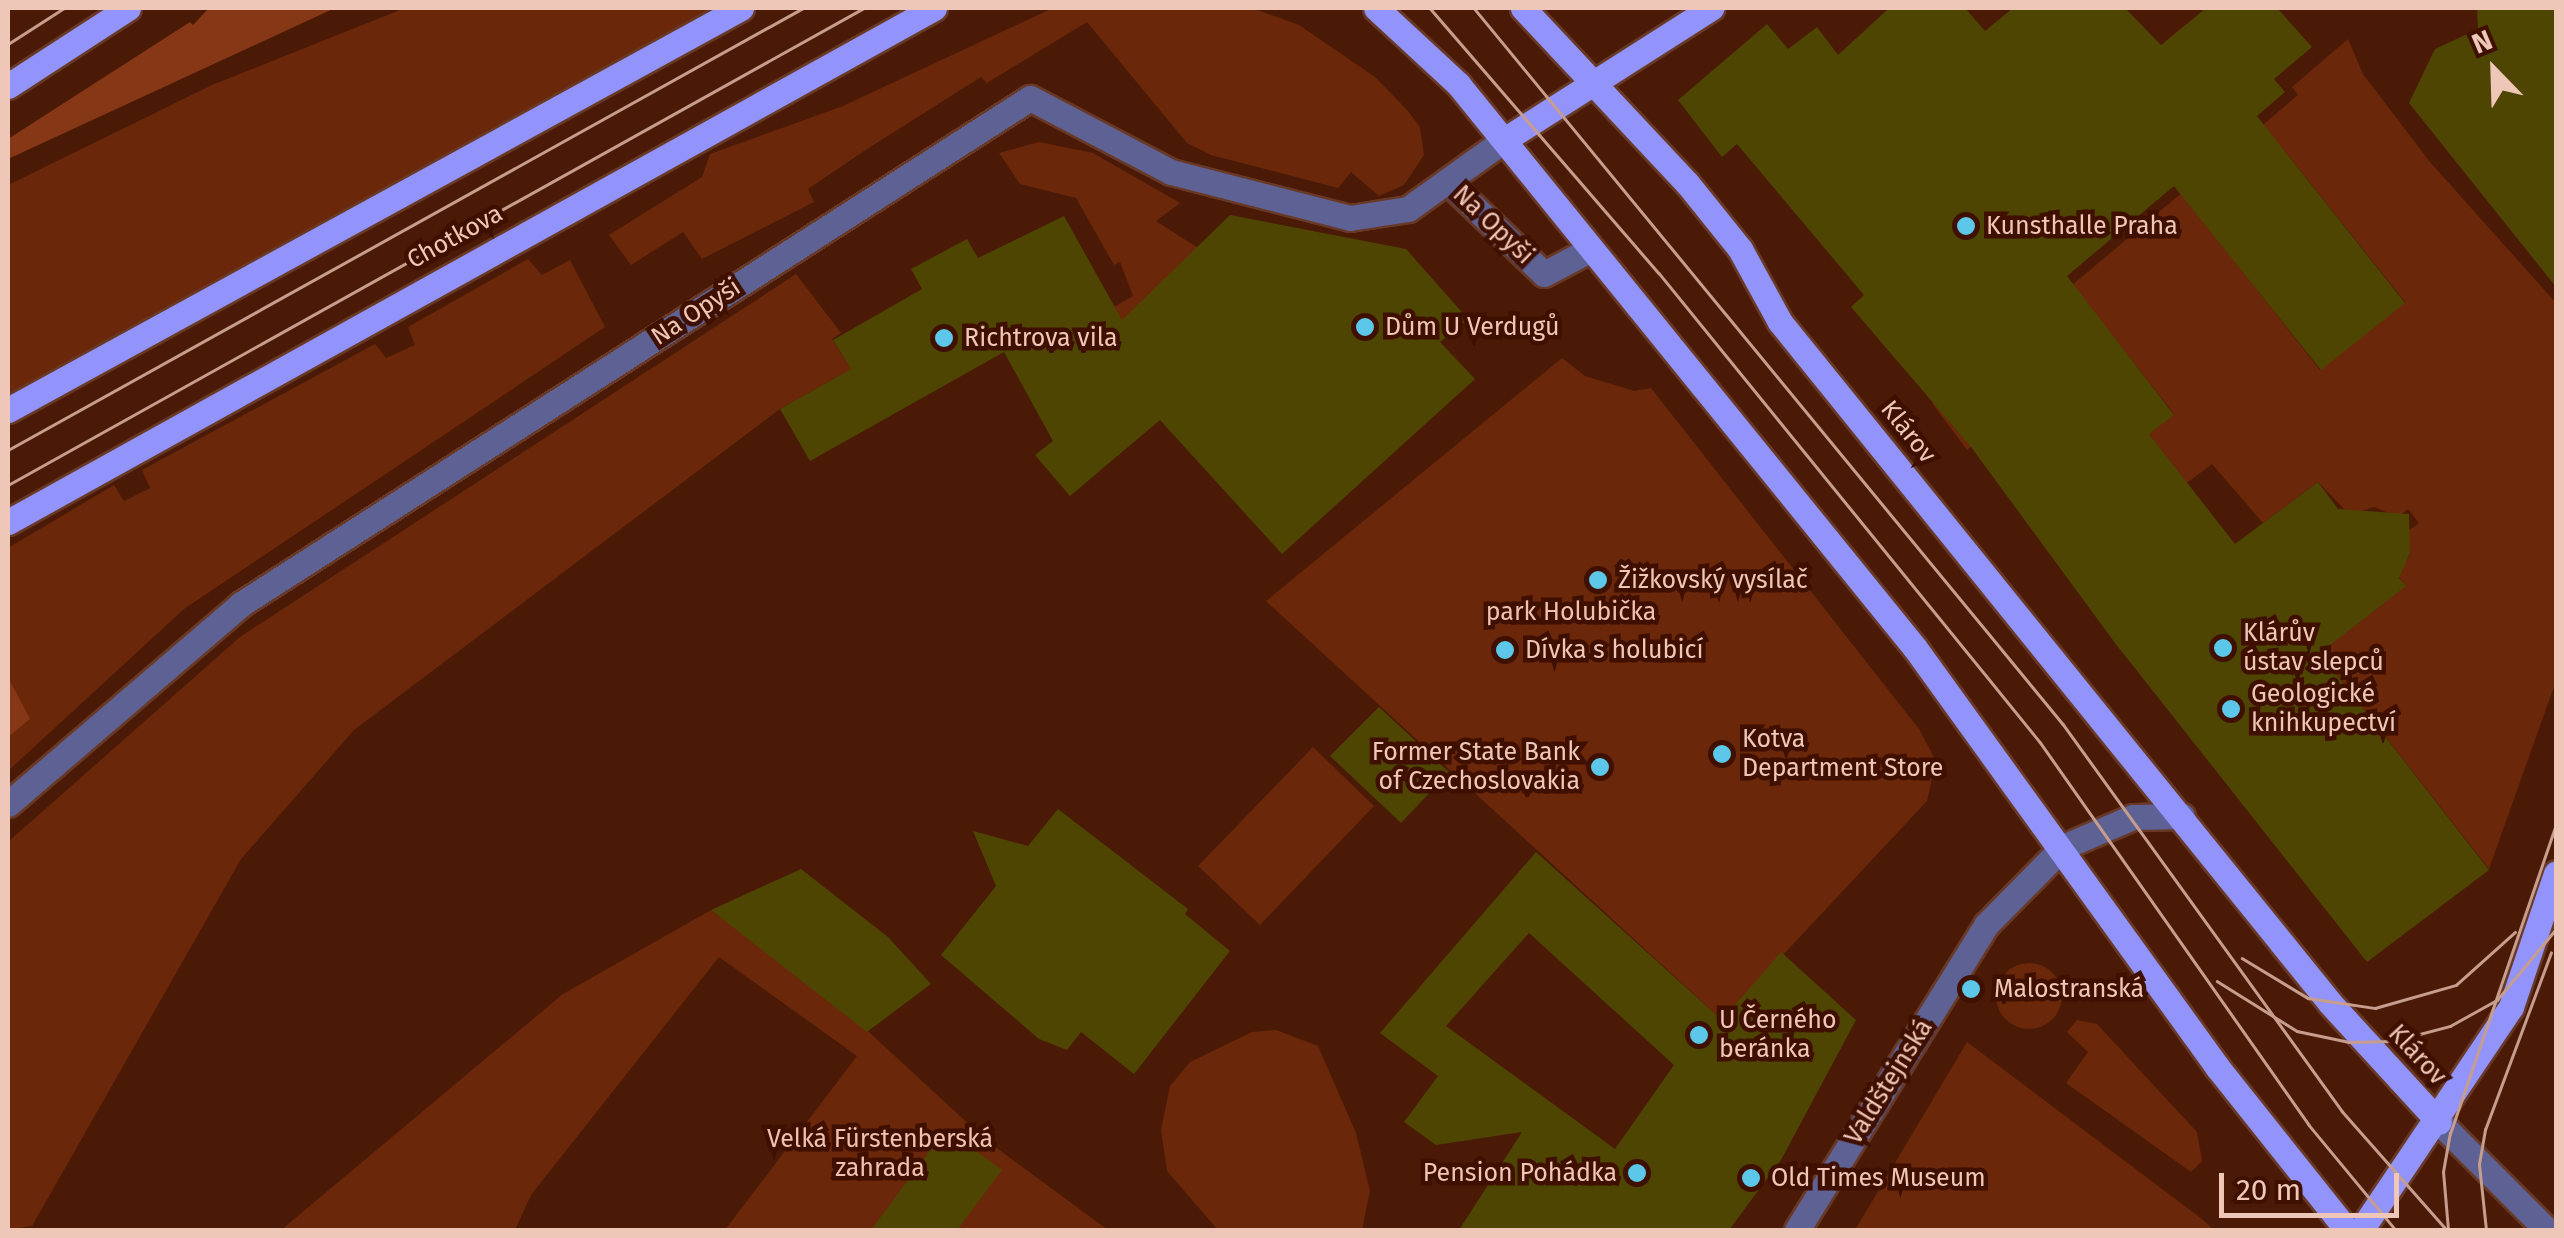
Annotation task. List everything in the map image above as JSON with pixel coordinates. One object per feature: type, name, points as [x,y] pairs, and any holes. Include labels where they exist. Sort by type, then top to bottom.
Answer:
[{"type":"main road","points":[[8,86],[128,8]]},
{"type":"main road","points":[[8,410],[741,8]]},
{"type":"main road","name":"Chotkova","points":[[8,522],[934,8]]},
{"type":"main road","points":[[1376,8],[1420,44],[1504,140],[1915,648],[2063,847],[2218,1068],[2347,1230]]},
{"type":"main road","name":"Klárov","points":[[1522,8],[1740,249],[1780,322],[2330,1003],[2439,1122]]},
{"type":"main road","points":[[1504,140],[1592,86],[1654,39],[1711,8]]},
{"type":"main road","points":[[2362,1230],[2439,1122],[2511,1007],[2556,873]]},
{"type":"street","name":"Na Opyši","points":[[8,804],[241,604],[1030,98],[1171,172],[1307,210],[1378,218],[1408,209],[1504,140]]},
{"type":"street","name":"Na Opyši","points":[[1447,181],[1544,274],[1591,249]]},
{"type":"street","points":[[2063,847],[2133,817],[2182,816]]},
{"type":"street","name":"Valdštejnská","points":[[1797,1230],[1986,925],[2063,847]]},
{"type":"street","name":"Klárov","points":[[2439,1122],[2547,1230]]},
{"type":"green space","points":[[405,8],[715,8],[8,399],[8,185],[212,85]]},
{"type":"green space","points":[[1053,8],[1252,8],[1299,25],[1375,77],[1408,111],[1420,127],[1424,155],[1404,185],[1379,196],[1351,172],[1338,188],[1211,155],[1187,143],[1087,22],[987,83],[981,77],[864,151],[808,189],[814,202],[702,259],[683,232],[631,265],[609,235],[702,177],[710,154],[843,106]]},
{"type":"green space","points":[[2348,39],[2363,74],[2430,162],[2556,303],[2556,681],[2489,869],[2320,653],[2405,586],[2397,574],[2410,555],[2408,531],[2419,523],[2408,509],[2398,517],[2374,507],[2350,515],[2318,482],[2263,523],[2212,464],[2187,483],[2149,434],[2174,414],[2112,335],[1967,450],[1932,403],[2298,95],[2292,87]],"holes":[[[2284,150],[2405,302],[2320,370],[2199,216]]]},
{"type":"green space","points":[[1039,142],[1093,153],[1180,203],[1156,221],[1198,248],[1120,323],[1109,310],[1133,296],[1120,262],[1114,265],[1076,198],[1020,184],[999,153]]},
{"type":"green space","points":[[528,259],[542,275],[570,260],[605,327],[184,609],[8,771],[8,548],[114,485],[124,501],[150,488],[142,470],[375,344],[386,358],[415,345],[408,327]]},
{"type":"green space","points":[[796,274],[841,333],[832,339],[851,369],[780,409],[354,730],[241,859],[32,1226],[8,1230],[8,842],[240,637]]},
{"type":"green space","name":"park Holubička","points":[[1562,358],[1585,376],[1634,391],[1651,388],[1919,729],[1936,761],[1927,801],[1722,1020],[1266,601]]},
{"type":"green space","points":[[1313,747],[1374,806],[1260,925],[1198,866]]},
{"type":"green space","name":"Velká Fürstenberská zahrada","points":[[711,910],[846,1011],[987,1141],[1108,1230],[725,1230],[857,1056],[719,957],[531,1195],[515,1230],[281,1230],[563,994]]},
{"type":"green space","points":[[2029,963],[2052,973],[2062,996],[2052,1019],[2029,1029],[2006,1019],[1996,996],[2006,973]]},
{"type":"green space","points":[[2077,1020],[2097,1024],[2197,1132],[2202,1161],[2191,1172],[2066,1083],[2088,1052],[2067,1032]]},
{"type":"green space","points":[[1276,1030],[1318,1046],[1356,1133],[1370,1191],[1362,1230],[1218,1230],[1167,1171],[1161,1130],[1170,1086],[1190,1062],[1252,1032]]},
{"type":"green space","points":[[1967,1042],[2202,1219],[2214,1230],[1855,1230]]},
{"type":"shaded area","points":[[209,8],[335,8],[8,159],[8,139],[190,22],[193,25]]},
{"type":"shaded area","points":[[8,677],[30,719],[8,737]]},
{"type":"building","points":[[1965,8],[1985,31],[2013,8],[2125,8],[2161,45],[2206,8],[2277,8],[2312,47],[2274,79],[2285,92],[2257,116],[2405,303],[2321,370],[2174,186],[2067,276],[2174,415],[2149,434],[2235,544],[2318,482],[2338,509],[2409,514],[2410,553],[2399,578],[2406,586],[2320,653],[2489,870],[2367,962],[2115,643],[1971,447],[1851,307],[1864,295],[1737,144],[1722,157],[1678,100],[1767,24],[1788,49],[1817,27],[1838,55],[1887,10]]},
{"type":"building","points":[[2477,8],[2556,8],[2556,287],[2409,103],[2435,49],[2478,29]]},
{"type":"building","points":[[1230,215],[1406,249],[1468,319],[1440,342],[1475,379],[1282,554],[1160,420],[1070,496],[1035,455],[1053,441],[1004,352],[810,461],[780,409],[851,369],[833,340],[922,289],[911,269],[967,239],[978,258],[1064,216],[1122,320]]},
{"type":"building","points":[[1379,707],[1449,772],[1401,823],[1330,756]]},
{"type":"building","points":[[1058,809],[1188,909],[1185,914],[1230,951],[1134,1074],[1081,1032],[1067,1050],[1039,1039],[941,955],[996,886],[973,831],[1028,846]]},
{"type":"building","name":"U Černého beránka","points":[[1536,852],[1722,1020],[1781,952],[1856,1020],[1781,1160],[1729,1230],[1459,1230],[1522,1132],[1436,1145],[1404,1122],[1438,1076],[1380,1033]],"holes":[[[1529,933],[1674,1065],[1615,1149],[1446,1026]]]},
{"type":"building","points":[[801,869],[888,937],[931,984],[867,1032],[711,910]]},
{"type":"building","points":[[946,1129],[1002,1170],[957,1230],[871,1230]]},
{"type":"tram line","points":[[8,44],[64,8]]},
{"type":"tram line","points":[[8,450],[803,8]]},
{"type":"tram line","points":[[8,485],[864,8]]},
{"type":"tram line","points":[[1430,8],[1659,273],[2040,742],[2309,1125],[2396,1230]]},
{"type":"tram line","points":[[1474,8],[2063,724],[2342,1111],[2447,1230]]},
{"type":"tram line","points":[[2448,1230],[2443,1172],[2450,1134],[2556,824]]},
{"type":"tram line","points":[[2217,981],[2297,1031],[2349,1042],[2393,1041],[2450,1026],[2497,1000],[2556,929]]},
{"type":"tram line","points":[[2242,958],[2308,998],[2375,1008],[2456,985],[2515,932]]},
{"type":"tram line","points":[[2486,1230],[2479,1164],[2485,1130],[2551,953]]},
{"type":"place","name":"Kunsthalle Praha","points":[[1966,226]]},
{"type":"place","name":"Dům U Verdugů","points":[[1365,327]]},
{"type":"place","name":"Richtrova vila","points":[[944,338]]},
{"type":"place","name":"Žižkovský vysílač","points":[[1598,580]]},
{"type":"place","name":"Klárův ústav slepců","points":[[2223,648]]},
{"type":"place","name":"Dívka s holubicí","points":[[1505,650]]},
{"type":"place","name":"Geologické knihkupectví","points":[[2231,709]]},
{"type":"place","name":"Kotva Department Store","points":[[1722,754]]},
{"type":"place","name":"Former State Bank of Czechoslovakia","points":[[1600,767]]},
{"type":"place","name":"Malostranská","points":[[1971,989]]},
{"type":"place","name":"U Černého beránka","points":[[1699,1035]]},
{"type":"place","name":"Pension Pohádka","points":[[1637,1173]]},
{"type":"place","name":"Old Times Museum","points":[[1751,1178]]}]
